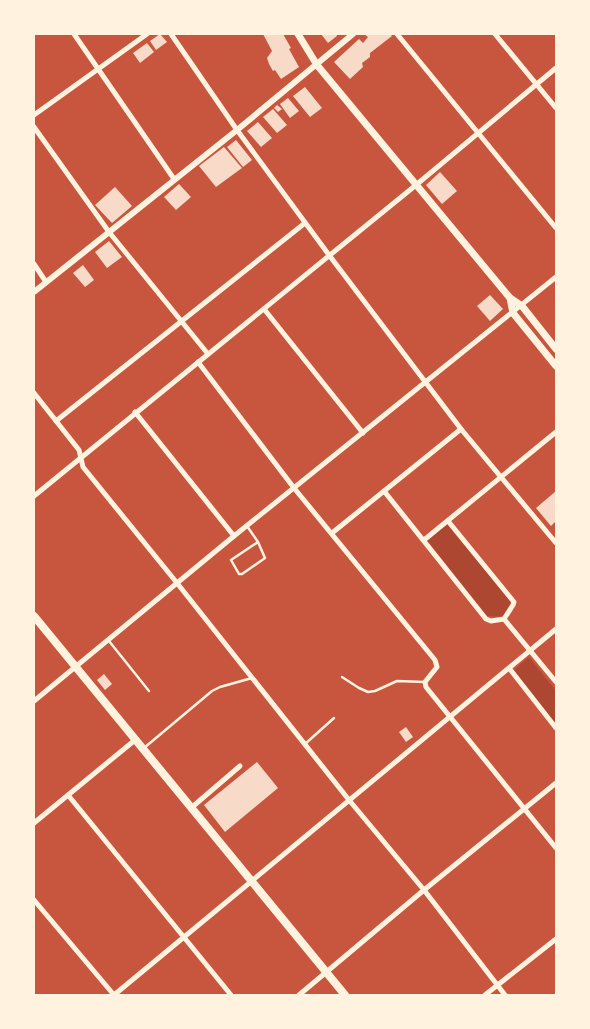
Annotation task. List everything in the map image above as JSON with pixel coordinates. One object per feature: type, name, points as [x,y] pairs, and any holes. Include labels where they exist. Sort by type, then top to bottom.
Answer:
[{"type":"main road","points":[[298,34],[317,65],[510,298],[522,306],[556,349]]},
{"type":"main road","points":[[510,298],[514,313],[556,366]]},
{"type":"main road","points":[[34,616],[250,882],[345,995]]},
{"type":"street","points":[[74,34],[174,179]]},
{"type":"street","points":[[34,115],[146,34]]},
{"type":"street","points":[[171,34],[237,130],[329,255],[461,429],[556,543]]},
{"type":"street","points":[[34,292],[237,130],[353,34]]},
{"type":"street","points":[[397,34],[556,228]]},
{"type":"street","points":[[495,34],[556,108]]},
{"type":"street","points":[[34,496],[416,185],[556,68]]},
{"type":"street","points":[[34,127],[109,232],[208,354]]},
{"type":"street","points":[[56,421],[305,223]]},
{"type":"street","points":[[34,264],[46,282]]},
{"type":"street","points":[[34,701],[234,536],[514,313],[556,277]]},
{"type":"street","points":[[264,309],[363,433]]},
{"type":"street","points":[[198,362],[294,488],[435,660],[437,667],[425,682],[426,686],[556,848]]},
{"type":"street","points":[[34,393],[79,450],[83,468],[424,890],[505,995]]},
{"type":"street","points":[[136,412],[234,536]]},
{"type":"street","points":[[332,533],[461,429]]},
{"type":"street","points":[[424,540],[556,432]]},
{"type":"street","points":[[384,491],[486,619],[491,621],[504,619],[514,602],[448,521]]},
{"type":"street","points":[[504,619],[556,682]]},
{"type":"street","points":[[34,900],[114,995],[556,629]]},
{"type":"street","points":[[508,668],[556,728]]},
{"type":"street","points":[[34,823],[135,740]]},
{"type":"street","points":[[191,808],[240,766]]},
{"type":"street","points":[[299,995],[556,783]]},
{"type":"street","points":[[68,795],[231,995]]},
{"type":"street","points":[[485,995],[556,938]]},
{"type":"lane","points":[[247,526],[258,542],[265,555],[264,559],[242,574],[239,574],[231,560],[258,542]]},
{"type":"lane","points":[[108,640],[149,691]]},
{"type":"lane","points":[[342,677],[368,692],[385,688],[397,681],[425,682]]},
{"type":"lane","points":[[143,749],[212,691],[252,678]]},
{"type":"lane","points":[[305,744],[334,718]]},
{"type":"shaded area","points":[[447,524],[511,602],[503,617],[487,616],[427,540]]},
{"type":"shaded area","points":[[529,657],[556,691],[556,724],[515,674],[514,670]]},
{"type":"building","points":[[160,34],[167,42],[156,50],[150,41]]},
{"type":"building","points":[[263,34],[283,34],[299,67],[281,79],[269,64],[267,58],[272,51]]},
{"type":"building","points":[[321,34],[336,34],[337,36],[328,43]]},
{"type":"building","points":[[364,34],[390,34],[392,36],[370,53],[370,57],[362,63],[363,67],[350,79],[334,62],[359,39],[363,43],[368,37]]},
{"type":"building","points":[[147,43],[154,52],[140,63],[133,53]]},
{"type":"building","points":[[305,87],[322,108],[310,117],[293,96]]},
{"type":"building","points":[[288,98],[299,111],[290,118],[280,104]]},
{"type":"building","points":[[277,105],[282,109],[278,112],[274,108]]},
{"type":"building","points":[[273,109],[287,125],[277,133],[263,117]]},
{"type":"building","points":[[258,122],[272,138],[261,147],[247,131]]},
{"type":"building","points":[[236,140],[252,160],[243,167],[227,147]]},
{"type":"building","points":[[224,147],[242,168],[216,187],[199,166]]},
{"type":"building","points":[[440,172],[457,191],[442,204],[426,185]]},
{"type":"building","points":[[179,184],[191,197],[176,210],[164,197]]},
{"type":"building","points":[[115,187],[132,206],[112,223],[95,205]]},
{"type":"building","points":[[109,241],[122,257],[107,268],[95,252]]},
{"type":"building","points":[[83,265],[94,280],[85,287],[73,273]]},
{"type":"building","points":[[490,295],[503,309],[490,321],[477,306]]},
{"type":"building","points":[[556,491],[556,521],[551,526],[536,508]]},
{"type":"building","points":[[104,674],[112,684],[105,690],[97,680]]},
{"type":"building","points":[[406,727],[413,737],[406,742],[399,732]]},
{"type":"building","points":[[257,762],[278,788],[225,832],[204,805]]}]
